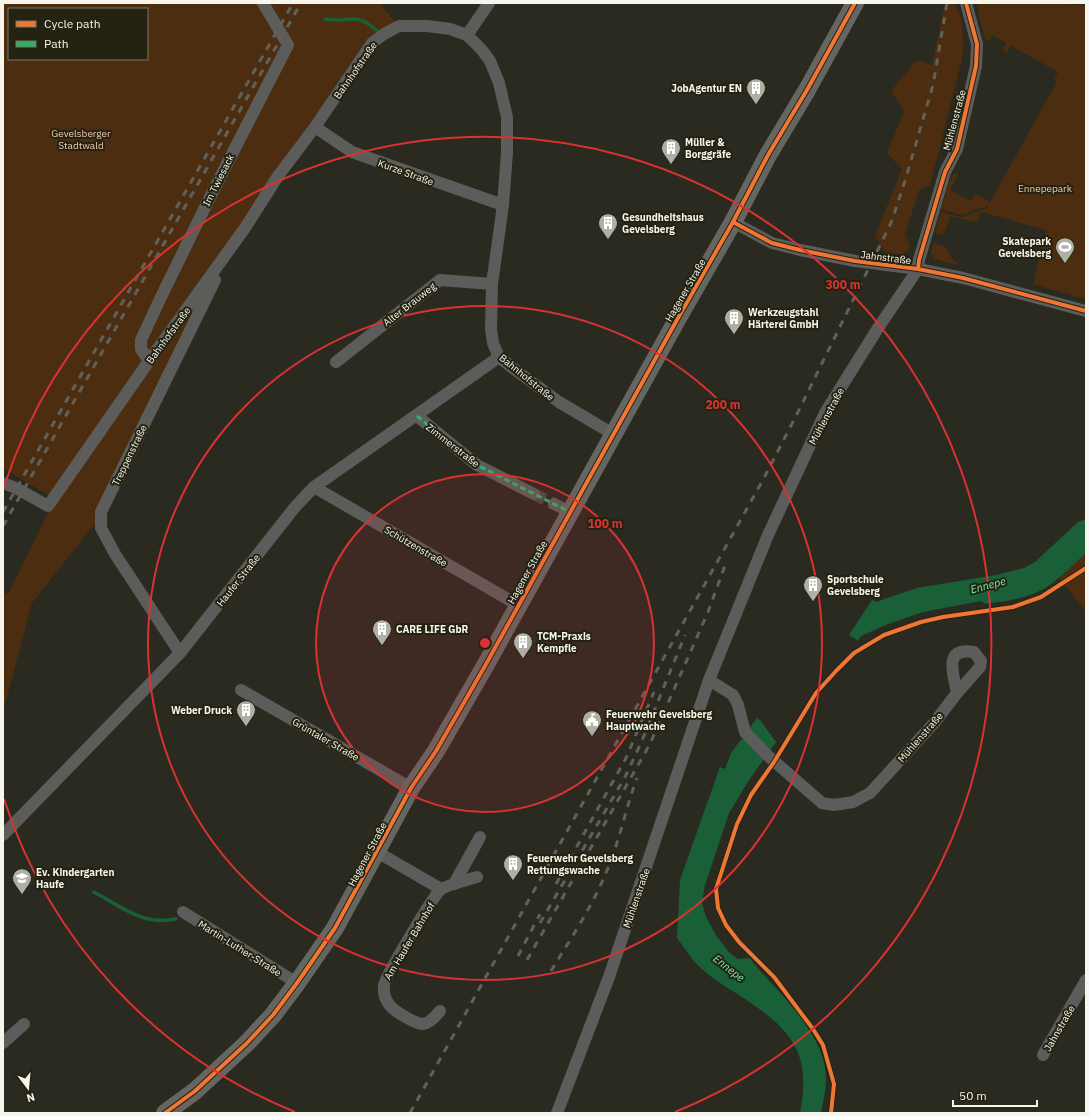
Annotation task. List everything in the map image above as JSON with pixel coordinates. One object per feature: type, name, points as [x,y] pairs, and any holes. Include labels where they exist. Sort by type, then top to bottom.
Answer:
[{"type":"main road","name":"Hagener Straße","points":[[165,1113],[195,1091],[247,1043],[273,1015],[335,928],[411,788],[436,751],[733,222],[768,155],[807,90],[855,3]]},
{"type":"street","name":"Im Twiesack","points":[[149,361],[141,349],[141,340],[213,191],[288,45],[263,3]]},
{"type":"street","points":[[467,35],[489,3]]},
{"type":"street","name":"Mühlenstraße","points":[[557,1113],[609,977],[709,680],[768,535],[825,413],[878,328],[918,269],[918,260],[945,172],[957,149],[976,66],[977,44],[966,3]]},
{"type":"street","name":"Bahnhofstraße","points":[[3,483],[16,488],[48,506],[149,361],[245,228],[278,176],[315,128],[372,43],[384,34],[399,26],[418,25],[450,29],[467,35],[482,50],[490,61],[499,83],[507,117],[507,152],[503,205],[492,284],[491,329],[493,343],[499,357],[559,402],[613,434]]},
{"type":"street","name":"Kurze Straße","points":[[315,128],[352,152],[503,205]]},
{"type":"street","name":"Jahnstraße","points":[[733,222],[772,243],[855,261],[918,269],[963,278],[1086,311]]},
{"type":"street","name":"Treppenstraße","points":[[180,653],[115,554],[101,528],[101,512],[229,250]]},
{"type":"street","name":"Alter Brauweg","points":[[336,362],[440,280],[492,284]]},
{"type":"street","name":"Haufer Straße","points":[[3,835],[180,653],[295,507],[314,487],[499,357]]},
{"type":"street","name":"Zimmerstraße","points":[[417,416],[477,465],[534,494]]},
{"type":"street","name":"Schützenstraße","points":[[314,487],[518,605]]},
{"type":"street","points":[[554,504],[570,512]]},
{"type":"street","name":"Mühlenstraße","points":[[709,680],[733,695],[738,705],[745,732],[767,755],[822,803],[834,805],[852,802],[870,793],[934,723],[957,693]]},
{"type":"street","name":"Grüntaler Straße","points":[[240,690],[411,788]]},
{"type":"street","points":[[454,884],[480,837]]},
{"type":"street","points":[[377,852],[441,889],[478,877]]},
{"type":"street","name":"Am Haufer Bahnhof","points":[[440,1011],[435,1017],[423,1024],[396,1013],[388,1004],[384,995],[384,983],[441,889]]},
{"type":"street","name":"Martin-Luther-Straße","points":[[184,912],[297,983]]},
{"type":"street","name":"Jahnstraße","points":[[1043,1055],[1086,980]]},
{"type":"street","points":[[3,1043],[24,1024]]},
{"type":"green space","name":"Gevelsberger Stadtwald","points":[[3,3],[379,3],[399,26],[384,34],[229,250],[101,516],[32,603],[4,708],[3,592],[8,594],[55,499],[3,468]]},
{"type":"green space","points":[[945,3],[955,3],[956,10],[959,11],[963,35],[962,59],[930,186],[919,190],[905,235],[911,246],[903,254],[886,253],[875,236],[902,169],[887,153],[904,112],[891,91],[917,60],[932,65]]},
{"type":"green space","name":"Ennepepark","points":[[977,3],[1060,3],[1086,5],[1086,299],[1033,284],[1046,230],[981,212],[977,222],[950,216],[944,235],[935,233],[941,212],[962,217],[988,208],[988,205],[963,215],[941,209],[948,185],[954,173],[958,174],[950,190],[971,201],[975,194],[990,202],[1057,82],[1054,80],[1058,72],[1011,46],[1007,53],[1003,50],[1006,43],[992,35],[989,41],[985,39]]},
{"type":"green space","points":[[933,243],[946,247],[952,259],[958,263],[958,265],[934,259],[931,253]]},
{"type":"green space","points":[[1086,553],[1086,611],[1059,578]]},
{"type":"water","name":"Ennepe","points":[[1086,519],[1086,553],[1061,576],[1041,591],[1009,600],[985,604],[981,601],[923,612],[888,624],[861,636],[858,641],[849,635],[872,600],[877,602],[917,588],[996,575],[1024,568],[1035,562],[1078,522]]},
{"type":"water","name":"Ennepe","points":[[757,718],[761,721],[776,742],[749,780],[729,813],[705,885],[702,903],[706,917],[717,937],[730,953],[738,959],[750,958],[783,995],[809,1029],[816,1041],[825,1067],[826,1080],[821,1113],[800,1113],[803,1095],[801,1064],[791,1039],[782,1028],[770,1017],[721,984],[698,966],[677,938],[680,880],[720,767],[725,769],[731,753]]},
{"type":"waterway","points":[[325,19],[357,19],[370,25],[377,31]]},
{"type":"waterway","points":[[94,892],[133,914],[153,920],[176,919]]},
{"type":"tunnel","points":[[534,494],[554,504]]},
{"type":"railway","points":[[3,512],[293,3]]},
{"type":"railway","points":[[3,526],[301,3]]},
{"type":"railway","points":[[410,1113],[764,478],[891,223],[933,85],[947,3]]},
{"type":"railway","points":[[527,960],[650,744],[708,612],[726,563]]},
{"type":"railway","points":[[540,923],[625,777],[641,743],[685,635]]},
{"type":"railway","points":[[556,884],[626,758],[654,692]]},
{"type":"railway","points":[[551,971],[600,887],[616,847],[637,778]]},
{"type":"railway","points":[[518,956],[540,914]]},
{"type":"marked path","points":[[417,416],[477,465],[570,512]]},
{"type":"cycle path","points":[[165,1113],[195,1091],[247,1043],[273,1015],[335,928],[411,788],[436,751],[485,666],[678,318],[733,222],[768,155],[807,90],[855,3]]},
{"type":"cycle path","points":[[918,269],[919,260],[945,172],[957,149],[976,66],[977,44],[966,3]]},
{"type":"cycle path","points":[[733,222],[772,243],[855,261],[918,269],[963,278],[1086,311]]},
{"type":"cycle path","points":[[831,1113],[834,1084],[823,1045],[813,1029],[774,977],[739,942],[726,925],[718,908],[716,889],[737,824],[751,795],[774,762],[816,693],[854,653],[884,635],[921,622],[943,617],[1013,607],[1041,597],[1086,568]]},
{"type":"place","name":"JobAgentur EN","points":[[756,105]]},
{"type":"place","name":"Müller & Borggräfe","points":[[671,165]]},
{"type":"place","name":"Gesundheitshaus Gevelsberg","points":[[608,240]]},
{"type":"place","name":"Skatepark Gevelsberg","points":[[1065,264]]},
{"type":"place","name":"Werkzeugstahl Härterei GmbH","points":[[734,335]]},
{"type":"place","name":"Sportschule Gevelsberg","points":[[813,602]]},
{"type":"place","name":"CARE LIFE GbR","points":[[382,646]]},
{"type":"place","name":"TCM-Praxis Kempfle","points":[[523,659]]},
{"type":"place","name":"Weber Druck","points":[[246,727]]},
{"type":"place","name":"Feuerwehr Gevelsberg Hauptwache","points":[[592,737]]},
{"type":"place","name":"Feuerwehr Gevelsberg Rettungswache","points":[[513,881]]},
{"type":"place","name":"Ev. Kindergarten Haufe","points":[[22,895]]}]
